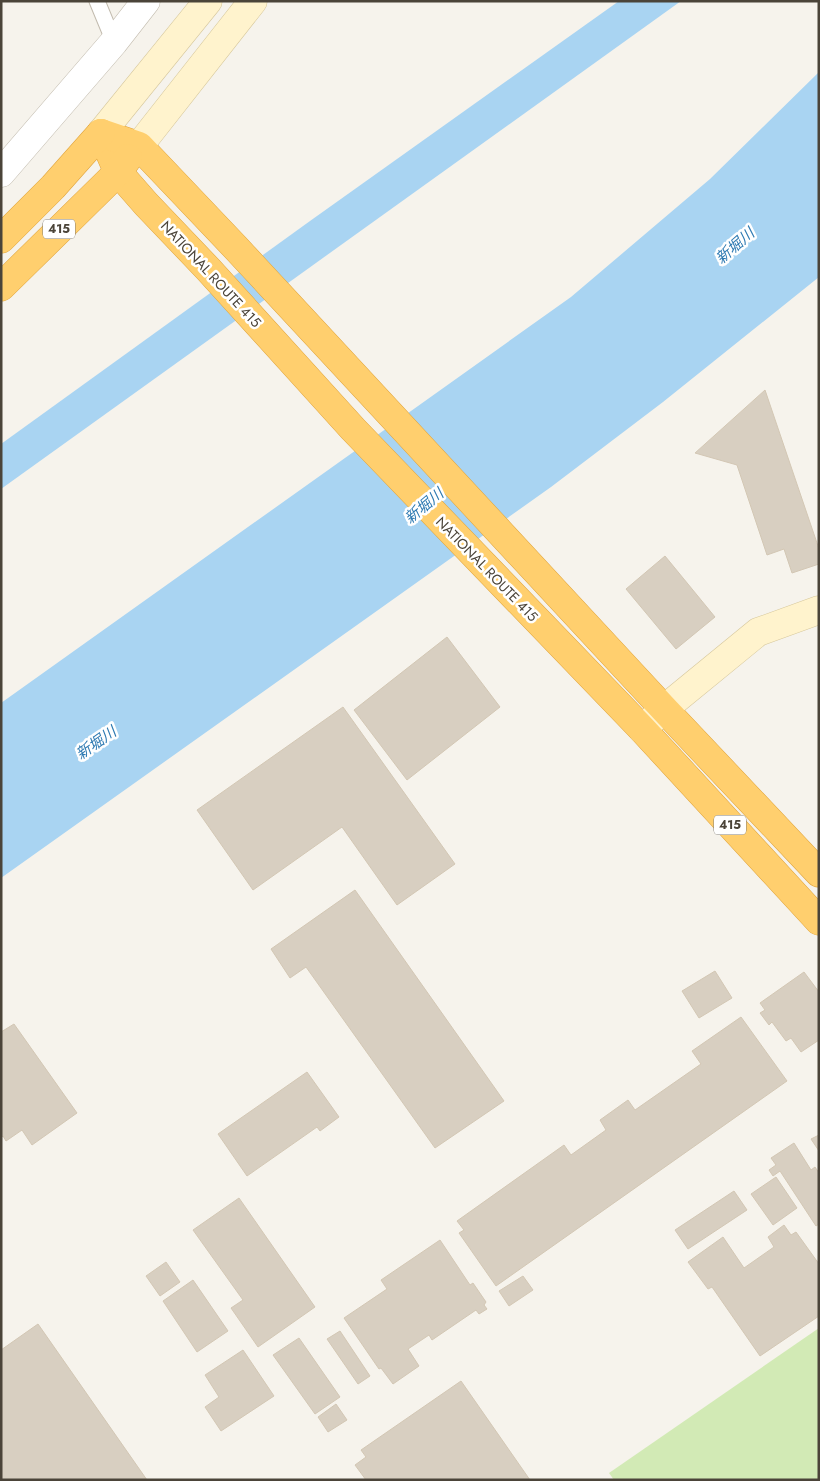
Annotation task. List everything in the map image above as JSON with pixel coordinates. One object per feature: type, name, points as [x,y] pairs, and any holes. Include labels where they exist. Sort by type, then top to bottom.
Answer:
[{"type":"highway","name":"415","points":[[1,239],[53,187],[101,132],[139,146],[819,873]]},
{"type":"highway","name":"NATIONAL ROUTE 415","points":[[101,132],[118,172],[208,268],[353,429],[642,729],[819,921]]},
{"type":"highway","name":"415","points":[[1,287],[118,172],[139,146]]},
{"type":"street","points":[[1,172],[114,42],[146,1]]},
{"type":"street","points":[[101,132],[208,1]]},
{"type":"street","points":[[139,146],[253,1]]},
{"type":"street","points":[[642,729],[758,632],[819,610]]},
{"type":"lane","points":[[97,1],[114,42]]},
{"type":"green space","points":[[819,1328],[819,1480],[614,1480],[609,1473]]},
{"type":"water","points":[[619,1],[681,1],[1,489],[1,444]]},
{"type":"water","name":"新堀川","points":[[819,72],[819,277],[663,402],[551,487],[1,878],[1,703],[571,297],[710,179]]},
{"type":"building","points":[[765,390],[819,549],[819,564],[792,573],[784,549],[767,555],[737,465],[695,453]]},
{"type":"building","points":[[665,556],[715,617],[676,649],[626,589]]},
{"type":"building","points":[[447,637],[500,707],[407,780],[354,710]]},
{"type":"building","points":[[343,707],[455,864],[397,905],[342,827],[253,890],[197,810]]},
{"type":"building","points":[[355,890],[504,1101],[435,1148],[306,967],[290,978],[271,949]]},
{"type":"building","points":[[715,971],[732,998],[699,1018],[682,991]]},
{"type":"building","points":[[804,972],[819,992],[819,1040],[801,1052],[791,1038],[786,1041],[772,1022],[769,1025],[760,1013],[765,1010],[760,1003]]},
{"type":"building","points":[[741,1017],[787,1081],[496,1286],[459,1233],[464,1230],[457,1221],[564,1145],[571,1155],[606,1130],[600,1120],[628,1100],[635,1110],[701,1064],[692,1051]]},
{"type":"building","points":[[14,1024],[77,1113],[32,1145],[22,1130],[6,1141],[3,1136],[1,1138],[1,1032]]},
{"type":"building","points":[[307,1072],[339,1117],[320,1131],[317,1127],[247,1176],[218,1134]]},
{"type":"building","points":[[819,1135],[819,1151],[811,1139]]},
{"type":"building","points":[[794,1143],[811,1170],[815,1167],[819,1173],[819,1224],[816,1226],[780,1171],[773,1176],[769,1170],[776,1165],[771,1158]]},
{"type":"building","points":[[776,1177],[797,1208],[773,1225],[751,1194]]},
{"type":"building","points":[[734,1191],[747,1210],[688,1249],[675,1230]]},
{"type":"building","points":[[239,1198],[315,1307],[258,1347],[231,1308],[243,1300],[193,1230]]},
{"type":"building","points":[[784,1225],[791,1235],[796,1232],[819,1264],[819,1316],[760,1356],[712,1287],[708,1289],[688,1262],[723,1237],[744,1268],[774,1247],[768,1237]]},
{"type":"building","points":[[440,1240],[470,1285],[473,1283],[486,1302],[484,1305],[487,1309],[479,1314],[476,1310],[432,1340],[429,1335],[408,1349],[419,1366],[393,1384],[381,1368],[379,1369],[344,1318],[387,1289],[381,1280]]},
{"type":"building","points":[[166,1262],[180,1282],[160,1296],[146,1276]]},
{"type":"building","points":[[523,1276],[533,1290],[509,1306],[499,1291]]},
{"type":"building","points":[[193,1280],[228,1331],[197,1352],[163,1301]]},
{"type":"building","points":[[38,1324],[147,1480],[1,1480],[1,1350]]},
{"type":"building","points":[[340,1331],[370,1376],[358,1384],[327,1339]]},
{"type":"building","points":[[299,1338],[340,1397],[315,1414],[273,1355]]},
{"type":"building","points":[[243,1350],[274,1396],[221,1431],[205,1407],[219,1397],[205,1375]]},
{"type":"building","points":[[461,1381],[530,1480],[366,1480],[355,1465],[366,1457],[361,1450]]},
{"type":"building","points":[[336,1404],[347,1420],[328,1432],[318,1417]]}]
